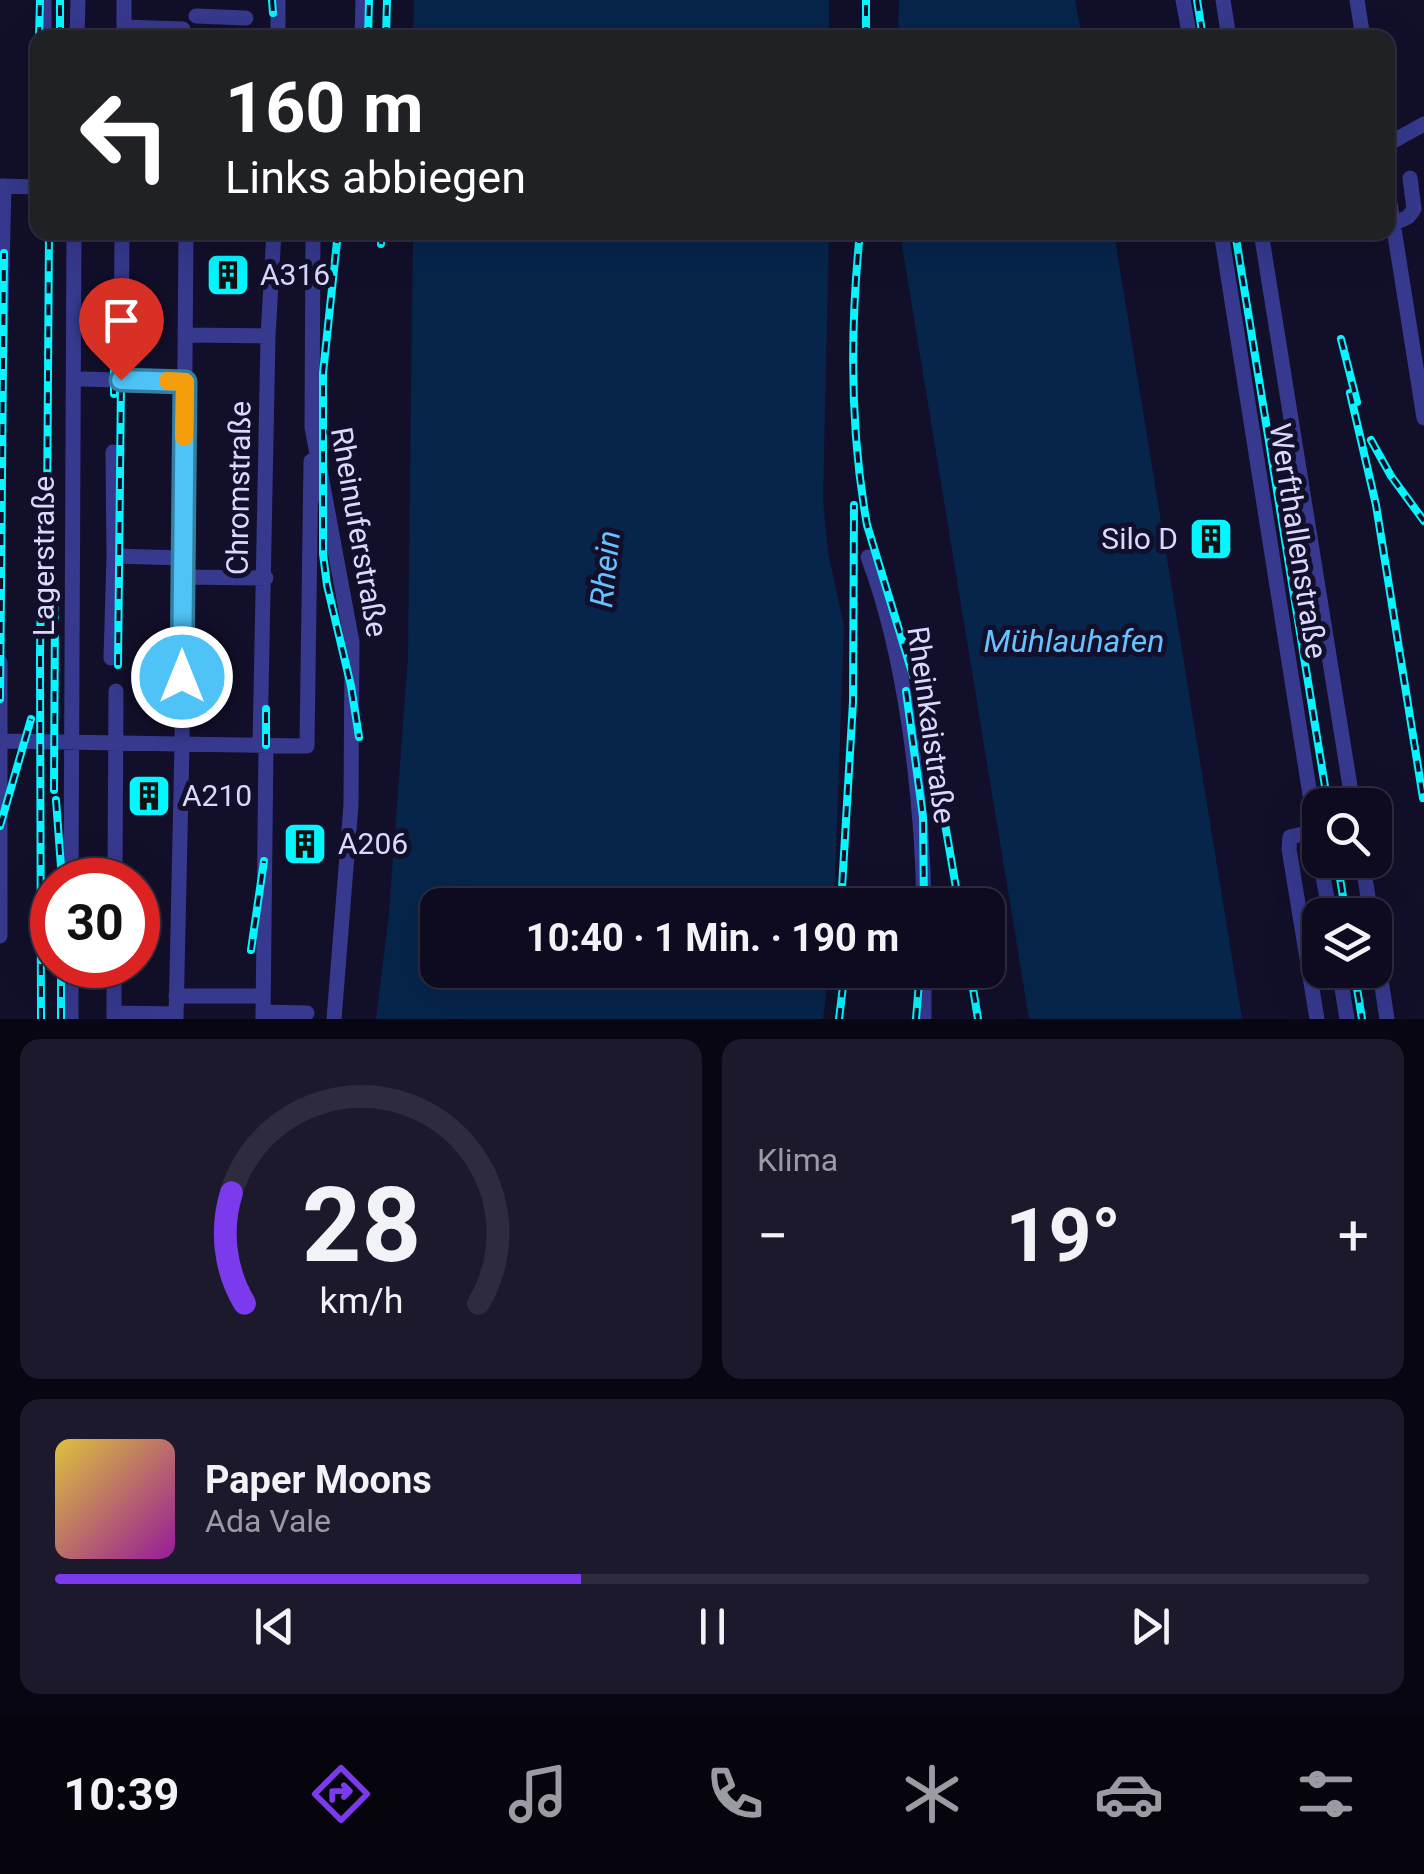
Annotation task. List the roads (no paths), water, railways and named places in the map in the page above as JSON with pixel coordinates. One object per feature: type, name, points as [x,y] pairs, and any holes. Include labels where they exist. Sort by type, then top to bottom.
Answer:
[{"type":"street","points":[[44,0],[44,30]]},
{"type":"street","points":[[77,30],[78,0]]},
{"type":"street","points":[[124,0],[124,30]]},
{"type":"street","points":[[278,0],[278,30]]},
{"type":"street","points":[[362,0],[362,30]]},
{"type":"street","points":[[1183,0],[1189,30]]},
{"type":"street","points":[[1223,0],[1228,30]]},
{"type":"street","points":[[1357,0],[1362,30]]},
{"type":"street","points":[[187,30],[194,24],[196,8],[246,18]]},
{"type":"street","points":[[1395,140],[1424,124]]},
{"type":"street","points":[[1395,223],[1414,209],[1410,178]]},
{"type":"street","points":[[0,351],[2,186],[30,187]]},
{"type":"street","points":[[1395,237],[1424,418]]},
{"type":"street","name":"Lagerstraße","points":[[70,858],[74,240]]},
{"type":"street","points":[[121,380],[122,240]]},
{"type":"street","points":[[114,988],[114,1016],[176,1017],[186,240]]},
{"type":"street","name":"Chromstraße","points":[[263,1009],[268,336],[274,240]]},
{"type":"street","name":"Rheinuferstraße","points":[[313,240],[312,427],[352,642],[351,805],[334,1019]]},
{"type":"street","name":"Werfthallenstraße","points":[[1222,240],[1308,788]]},
{"type":"street","points":[[1261,240],[1350,788]]},
{"type":"street","points":[[185,335],[268,336]]},
{"type":"street","points":[[83,379],[185,382]]},
{"type":"street","points":[[0,741],[307,746],[312,427]]},
{"type":"street","points":[[111,658],[113,452]]},
{"type":"street","points":[[114,556],[183,558]]},
{"type":"street","name":"Rheinkaistraße","points":[[868,557],[880,587],[894,648],[914,770],[923,888]]},
{"type":"street","points":[[183,577],[266,578]]},
{"type":"street","points":[[0,662],[0,936]]},
{"type":"street","points":[[114,858],[116,690]]},
{"type":"street","points":[[1302,834],[1290,837],[1289,849],[1317,1019]]},
{"type":"street","points":[[71,988],[71,1019]]},
{"type":"street","points":[[924,988],[924,1019]]},
{"type":"street","points":[[1342,988],[1347,1019]]},
{"type":"street","points":[[1382,988],[1387,1019]]},
{"type":"street","points":[[176,996],[307,1013]]},
{"type":"water","points":[[414,0],[829,0],[829,30],[413,30]]},
{"type":"water","points":[[899,0],[1075,0],[1081,30],[898,30]]},
{"type":"water","name":"Rhein","points":[[413,240],[829,240],[823,500],[828,552],[844,626],[835,888],[420,888],[420,988],[827,988],[823,1019],[376,1019],[389,912],[408,657]]},
{"type":"water","name":"Mühlauhafen","points":[[901,240],[1115,240],[1242,1019],[1029,1019]]},
{"type":"railway","points":[[39,30],[40,0]]},
{"type":"railway","points":[[60,0],[60,30]]},
{"type":"railway","points":[[272,0],[273,13]]},
{"type":"railway","points":[[368,30],[369,0]]},
{"type":"railway","points":[[386,30],[387,0]]},
{"type":"railway","points":[[866,0],[866,30]]},
{"type":"railway","points":[[1197,0],[1202,30]]},
{"type":"railway","points":[[41,1019],[40,655],[47,518],[49,240]]},
{"type":"railway","points":[[337,240],[323,373],[323,554],[359,737]]},
{"type":"railway","points":[[381,240],[381,244]]},
{"type":"railway","points":[[859,240],[853,379],[861,489],[867,525],[928,725],[956,888]]},
{"type":"railway","points":[[1236,240],[1325,788]]},
{"type":"railway","points":[[0,699],[4,253]]},
{"type":"railway","points":[[114,324],[114,394]]},
{"type":"railway","points":[[1341,339],[1357,402]]},
{"type":"railway","points":[[118,665],[121,380]]},
{"type":"railway","points":[[1350,393],[1376,505],[1423,798]]},
{"type":"railway","points":[[1371,440],[1424,521]]},
{"type":"railway","points":[[842,888],[853,702],[854,505]]},
{"type":"railway","points":[[54,790],[55,605]]},
{"type":"railway","points":[[906,691],[923,817],[924,888]]},
{"type":"railway","points":[[266,709],[266,745]]},
{"type":"railway","points":[[0,826],[31,719]]},
{"type":"railway","points":[[56,800],[60,858]]},
{"type":"railway","points":[[251,950],[264,861]]},
{"type":"railway","points":[[1340,878],[1343,898]]},
{"type":"railway","points":[[61,988],[61,1019]]},
{"type":"railway","points":[[839,1019],[843,988]]},
{"type":"railway","points":[[916,1019],[919,988]]},
{"type":"railway","points":[[973,988],[978,1019]]},
{"type":"railway","points":[[1357,988],[1362,1019]]},
{"type":"place","name":"A316","points":[[228,275]]},
{"type":"place","name":"Silo D","points":[[1211,539]]},
{"type":"place","name":"A210","points":[[149,796]]},
{"type":"place","name":"A206","points":[[305,844]]}]
